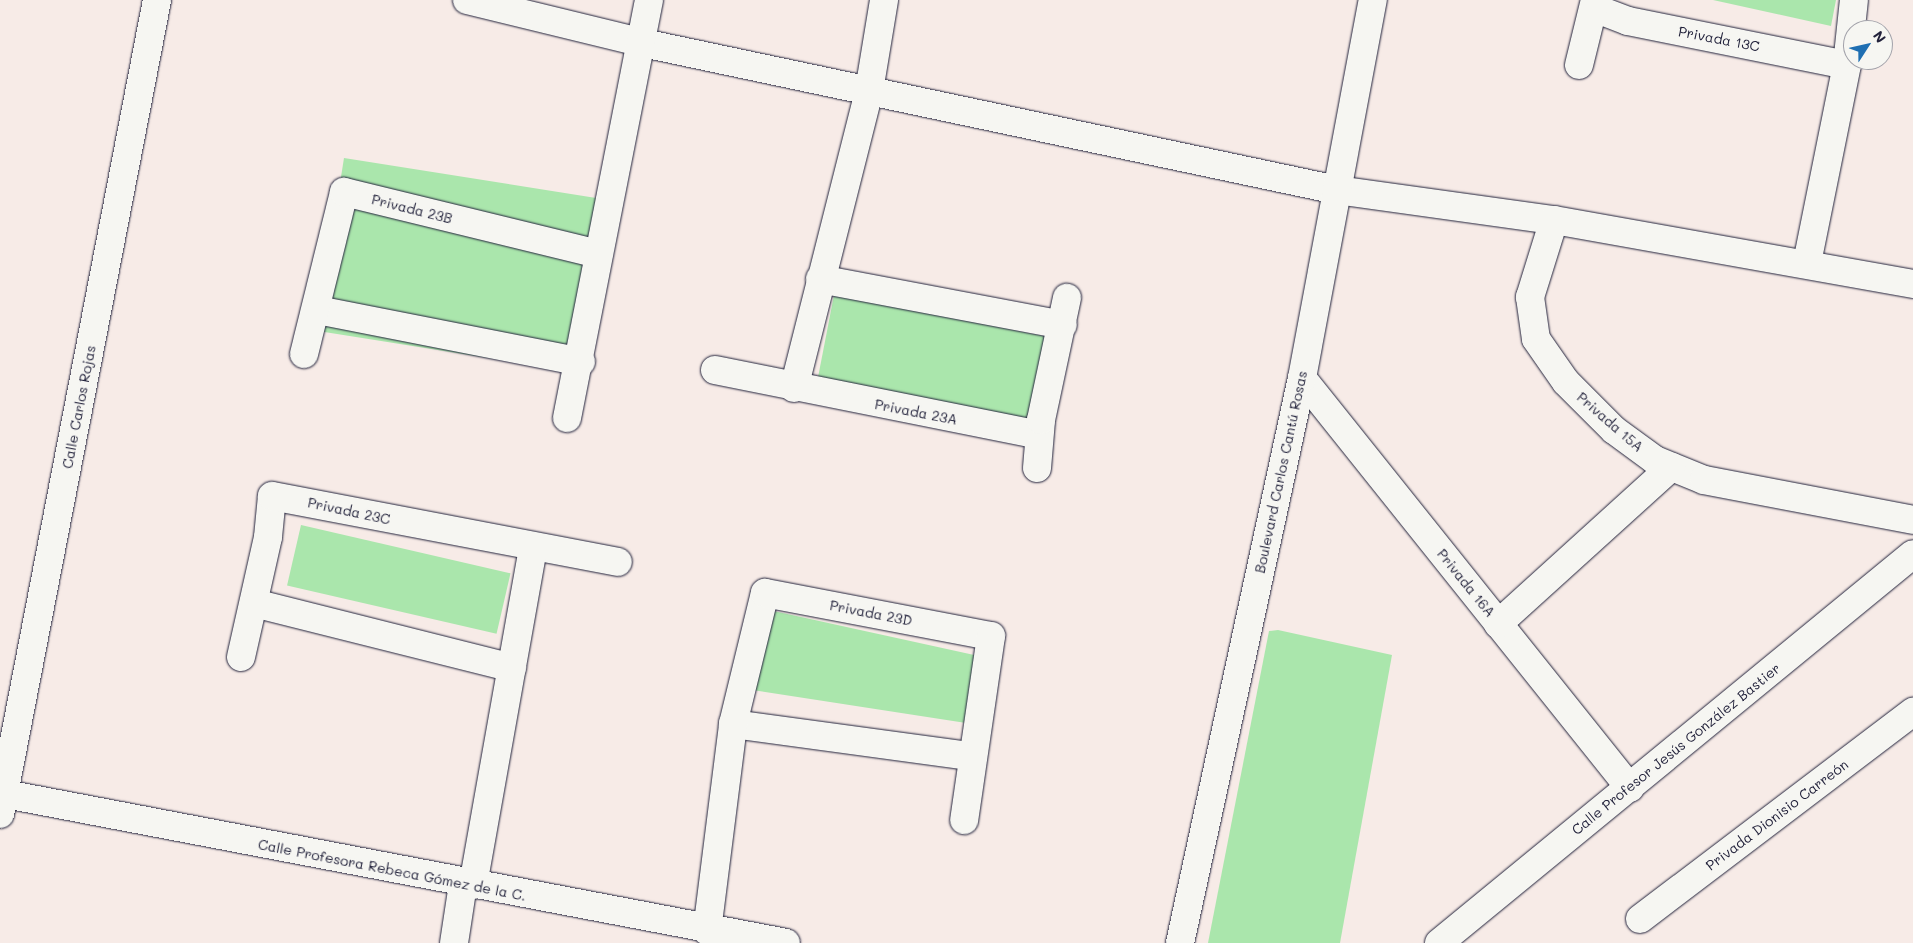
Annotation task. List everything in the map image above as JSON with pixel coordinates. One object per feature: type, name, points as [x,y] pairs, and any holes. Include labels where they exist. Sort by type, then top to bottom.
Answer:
[{"type":"street","name":"Calle Carlos Rojas","points":[[1,800],[157,0]]},
{"type":"street","points":[[467,0],[643,43],[1337,190],[1554,220],[1807,263],[1913,284]]},
{"type":"street","points":[[567,418],[581,362],[598,254],[643,43],[649,0]]},
{"type":"street","points":[[794,388],[869,91],[884,0]]},
{"type":"street","name":"Boulevard Carlos Cantú Rosas","points":[[1180,943],[1302,378],[1373,0]]},
{"type":"street","points":[[1852,20],[1854,0]]},
{"type":"street","name":"Privada 13C","points":[[1579,65],[1595,4],[1628,21],[1843,64]]},
{"type":"street","points":[[1807,263],[1846,70]]},
{"type":"street","name":"Privada 23B","points":[[304,354],[317,310],[344,192],[598,254]]},
{"type":"street","name":"Privada 15A","points":[[1554,220],[1530,297],[1536,339],[1566,382],[1614,430],[1671,467],[1704,480],[1913,520]]},
{"type":"street","points":[[820,279],[1063,326]]},
{"type":"street","points":[[1037,468],[1039,435],[1063,326],[1067,298]]},
{"type":"street","points":[[317,310],[581,362]]},
{"type":"street","name":"Privada 23A","points":[[715,370],[794,388],[1039,435]]},
{"type":"street","name":"Privada 16A","points":[[1302,378],[1630,788]]},
{"type":"street","points":[[1498,624],[1671,467]]},
{"type":"street","name":"Privada 23C","points":[[241,657],[254,603],[272,496],[533,549],[618,562]]},
{"type":"street","points":[[454,943],[468,885],[512,668],[533,549]]},
{"type":"street","name":"Calle Profesor Jesús González Bastier","points":[[1439,943],[1913,554]]},
{"type":"street","name":"Privada 23D","points":[[707,931],[733,724],[765,593],[991,636],[971,756],[964,820]]},
{"type":"street","points":[[254,603],[512,668]]},
{"type":"street","name":"Privada Dionisio Carreón","points":[[1640,919],[1913,712]]},
{"type":"street","points":[[733,724],[971,756]]},
{"type":"street","name":"Calle Profesora Rebeca Gómez de la C.","points":[[1,800],[468,885],[707,931],[786,943]]},
{"type":"green space","points":[[1713,0],[1836,0],[1831,26]]},
{"type":"green space","points":[[344,158],[609,200],[581,373],[317,331]]},
{"type":"green space","points":[[834,295],[1055,338],[1038,423],[817,380]]},
{"type":"green space","points":[[301,525],[510,573],[497,634],[287,585]]},
{"type":"green space","points":[[769,610],[997,660],[979,725],[752,690]]},
{"type":"green space","points":[[1278,630],[1392,655],[1340,943],[1208,943],[1269,631]]}]
